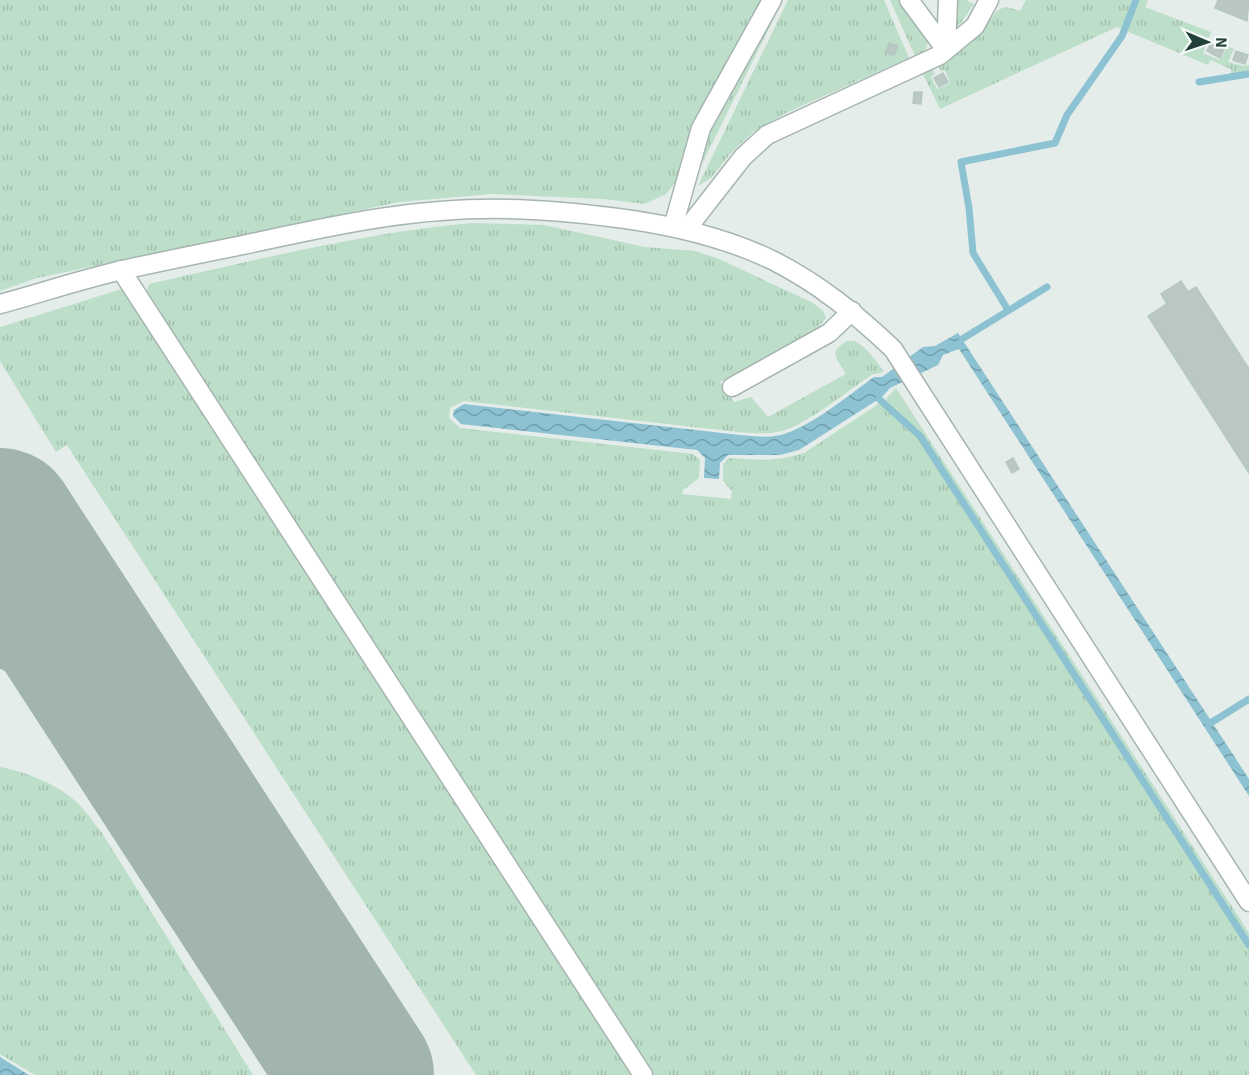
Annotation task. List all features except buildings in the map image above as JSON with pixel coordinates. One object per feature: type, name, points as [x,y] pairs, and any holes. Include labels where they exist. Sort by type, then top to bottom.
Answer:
[{"type":"lane","points":[[680,228],[701,128],[772,0]]},
{"type":"lane","points":[[909,0],[946,50]]},
{"type":"lane","points":[[946,50],[948,0]]},
{"type":"lane","points":[[680,228],[743,157],[767,135],[940,55],[975,26],[989,0]]},
{"type":"lane","points":[[0,304],[121,270],[337,225],[480,209],[569,211],[680,228],[723,240],[771,260],[815,284],[852,311],[893,349],[1249,902]]},
{"type":"lane","points":[[121,270],[643,1075]]},
{"type":"lane","points":[[732,387],[829,333],[852,311]]},
{"type":"green space","points":[[0,0],[763,0],[682,156],[679,178],[666,194],[645,204],[603,199],[492,194],[399,202],[37,278],[0,291]]},
{"type":"green space","points":[[777,0],[783,0],[694,180],[699,145]]},
{"type":"green space","points":[[788,0],[884,0],[909,58],[788,112],[753,132],[730,154],[711,178],[698,186]]},
{"type":"green space","points":[[890,0],[902,0],[927,37],[926,49],[916,58]]},
{"type":"green space","points":[[953,0],[966,0],[974,4],[961,23],[953,28]]},
{"type":"green space","points":[[1026,0],[1132,0],[1122,29],[1117,27],[940,109],[922,72],[931,67],[935,74],[931,77],[937,89],[950,83],[945,70],[941,71],[937,64],[980,33],[996,12],[1007,7],[1020,11]]},
{"type":"green space","points":[[1138,0],[1148,0],[1145,7],[1211,32],[1203,53],[1220,60],[1227,46],[1234,49],[1228,62],[1243,66],[1249,65],[1249,72],[1230,74],[1232,70],[1211,60],[1208,65],[1126,31]]},
{"type":"green space","points":[[472,223],[544,225],[645,247],[695,251],[719,259],[813,303],[823,311],[826,318],[815,330],[720,382],[734,402],[751,397],[768,417],[846,374],[835,352],[842,344],[855,341],[867,351],[884,371],[873,374],[806,420],[774,433],[738,432],[464,401],[450,408],[449,418],[460,428],[693,454],[700,460],[699,478],[683,490],[682,494],[731,499],[732,491],[723,481],[723,464],[729,458],[765,460],[804,453],[886,399],[896,388],[1249,933],[1249,1075],[649,1075],[146,292],[149,284],[309,248],[390,233]]},
{"type":"green space","points":[[122,289],[632,1075],[476,1075],[67,445],[56,452],[0,361],[0,327]]},
{"type":"green space","points":[[0,767],[29,775],[49,784],[67,794],[85,811],[102,833],[253,1075],[35,1075],[0,1054]]},
{"type":"water","points":[[958,333],[1249,779],[1249,796],[959,349],[943,355],[938,365],[890,388],[882,397],[799,450],[780,455],[728,455],[720,463],[719,479],[704,478],[705,458],[697,450],[461,424],[453,416],[454,410],[464,404],[740,435],[775,436],[809,423],[874,377],[882,377],[923,347],[935,346]]},
{"type":"water","points":[[0,1057],[29,1075],[0,1075]]},
{"type":"waterway","points":[[1008,310],[973,253],[969,208],[961,162],[1055,143],[1067,115],[1122,36],[1136,0]]},
{"type":"waterway","points":[[1199,82],[1249,74]]},
{"type":"waterway","points":[[962,339],[1047,287]]},
{"type":"waterway","points":[[879,399],[920,436],[1249,945]]},
{"type":"waterway","points":[[1209,724],[1249,699]]},
{"type":"taxiway","points":[[0,637],[44,656],[112,697]]},
{"type":"runway","points":[[0,524],[358,1075]]}]
